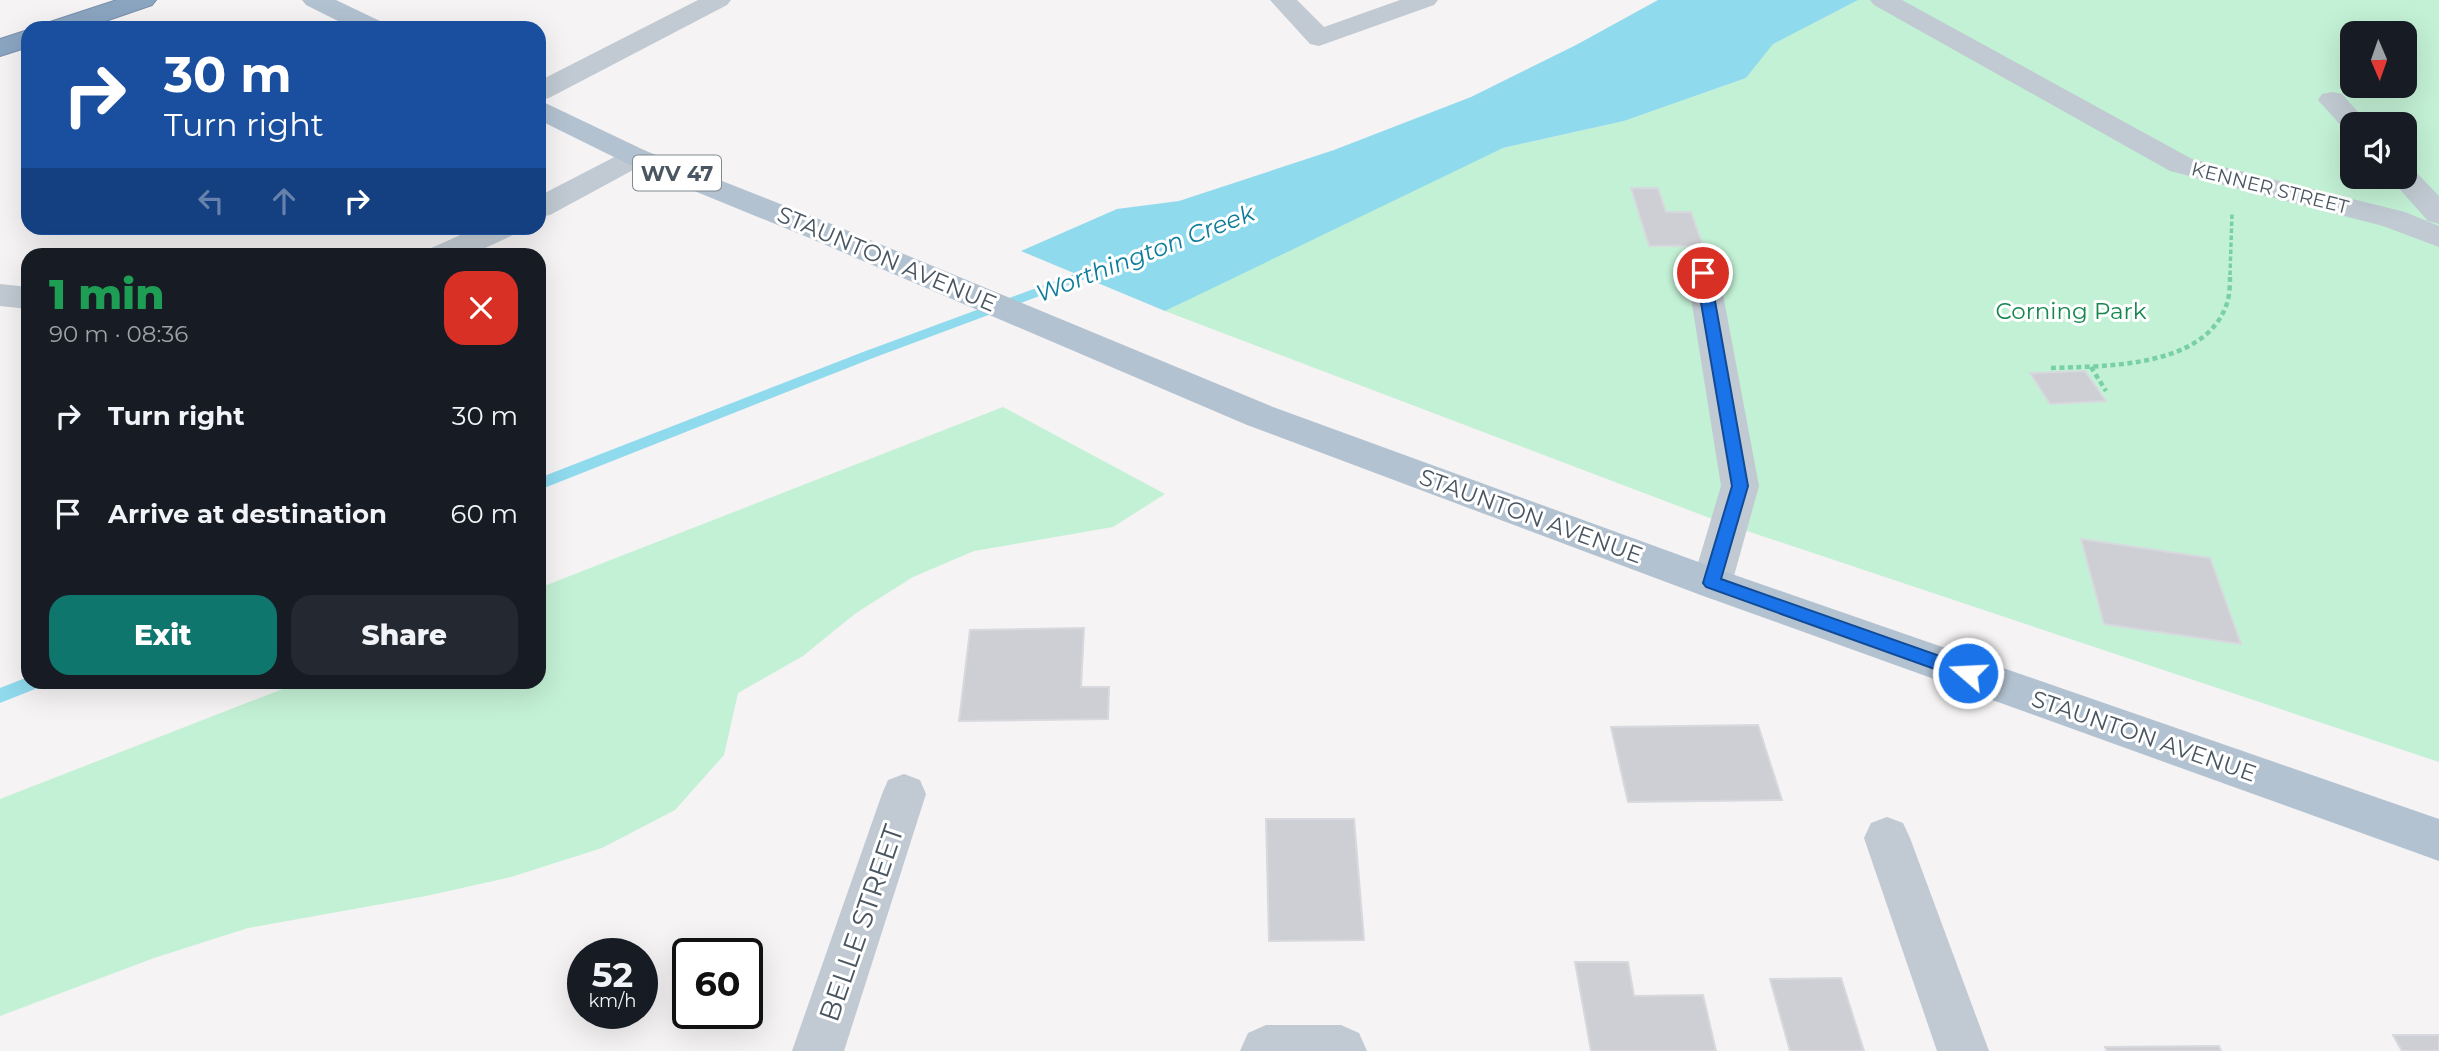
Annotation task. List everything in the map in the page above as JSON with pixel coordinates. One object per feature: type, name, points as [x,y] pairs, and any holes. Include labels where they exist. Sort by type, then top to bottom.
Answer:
[{"type":"highway","points":[[80,21],[143,0]]},
{"type":"highway","points":[[0,48],[21,40]]},
{"type":"main road","points":[[316,0],[359,21]]},
{"type":"main road","name":"STAUNTON AVENUE","points":[[546,112],[636,157],[818,230],[1260,416],[1712,583],[2439,840]]},
{"type":"main road","points":[[2351,809],[2439,857]]},
{"type":"street","points":[[546,88],[719,0]]},
{"type":"street","points":[[1283,0],[1319,38],[1424,0]]},
{"type":"street","name":"KENNER STREET","points":[[1883,0],[2181,166],[2394,219],[2439,237]]},
{"type":"street","points":[[2332,100],[2344,112]]},
{"type":"street","points":[[546,204],[636,157]]},
{"type":"street","points":[[2415,189],[2439,214]]},
{"type":"street","points":[[458,248],[486,235]]},
{"type":"street","points":[[1703,273],[1740,486],[1712,583]]},
{"type":"street","points":[[0,295],[21,297]]},
{"type":"street","name":"BELLE STREET","points":[[818,1051],[904,794]]},
{"type":"street","points":[[1887,838],[1963,1051]]},
{"type":"street","points":[[1266,1051],[1341,1051]]},
{"type":"path","points":[[2051,368],[2123,365],[2150,360],[2179,350],[2199,339],[2215,325],[2226,306],[2234,179]]},
{"type":"path","points":[[2091,367],[2106,391]]},
{"type":"green space","name":"Corning Park","points":[[1858,0],[2439,0],[2439,762],[1723,523],[1165,311],[1350,219],[1503,148],[1624,121],[1746,78],[1772,44]]},
{"type":"green space","points":[[1003,407],[1165,494],[1113,527],[974,551],[913,577],[856,613],[803,656],[738,693],[724,755],[675,810],[602,848],[511,877],[426,896],[248,928],[154,958],[0,1016],[0,799],[283,689],[546,689],[546,585]]},
{"type":"water","points":[[1658,0],[1858,0],[1773,44],[1746,78],[1624,121],[1503,148],[1165,311],[1021,251],[1117,209],[1179,201],[1334,150],[1471,97],[1576,45]]},
{"type":"building","points":[[1631,188],[1658,188],[1666,212],[1691,212],[1703,246],[1649,246]]},
{"type":"building","points":[[2085,371],[2106,401],[2050,404],[2030,373]]},
{"type":"building","points":[[2081,539],[2210,558],[2241,644],[2104,624]]},
{"type":"building","points":[[1084,628],[1081,687],[1109,687],[1108,719],[959,721],[970,630]]},
{"type":"building","points":[[1758,725],[1782,800],[1628,802],[1611,727]]},
{"type":"building","points":[[1266,819],[1354,819],[1364,940],[1269,941]]},
{"type":"building","points":[[1575,962],[1628,962],[1634,996],[1703,995],[1716,1051],[1591,1051]]},
{"type":"building","points":[[1841,978],[1864,1051],[1790,1051],[1770,979]]},
{"type":"building","points":[[2393,1035],[2439,1035],[2439,1051],[2402,1051]]},
{"type":"building","points":[[2219,1046],[2221,1051],[2107,1051],[2105,1047]]},
{"type":"waterway","name":"Worthington Creek","points":[[546,481],[868,355],[1099,269]]},
{"type":"waterway","name":"Worthington Creek","points":[[0,696],[21,687]]},
{"type":"route","points":[[1703,273],[1740,486],[1712,583],[1968,673]]}]
